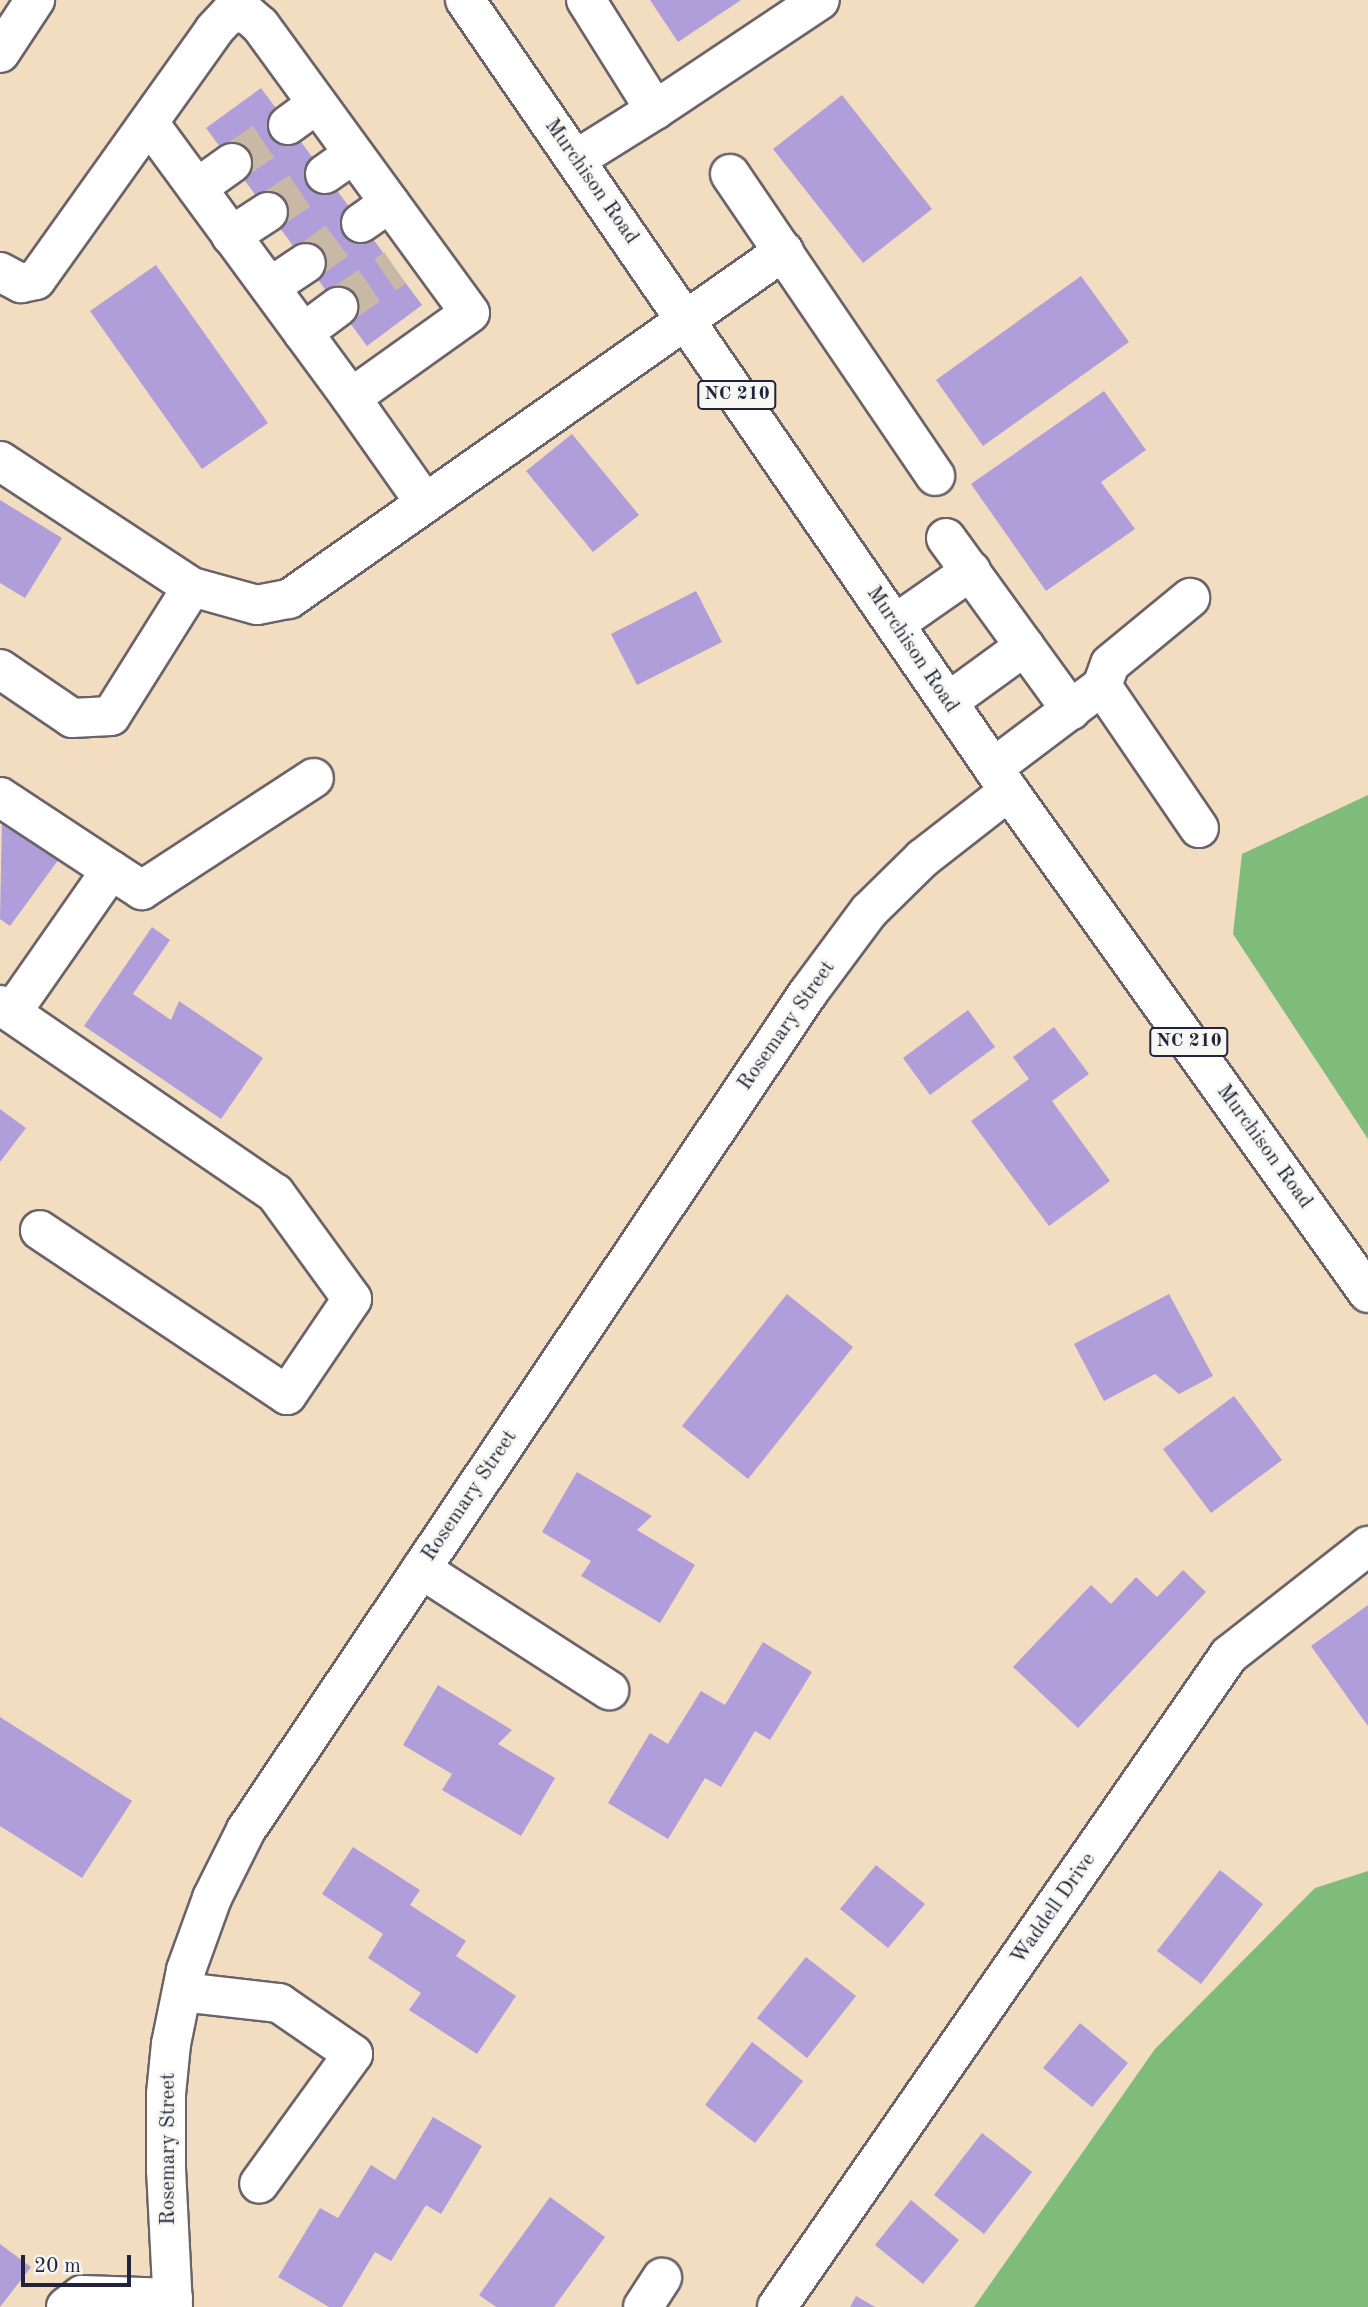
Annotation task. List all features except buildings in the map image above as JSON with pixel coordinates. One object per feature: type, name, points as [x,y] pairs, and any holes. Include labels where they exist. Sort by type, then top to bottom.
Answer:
[{"type":"street","name":"Murchison Road","points":[[465,0],[1001,779],[1368,1293]]},
{"type":"street","points":[[586,0],[655,110]]},
{"type":"street","points":[[575,160],[820,0]]},
{"type":"street","points":[[0,53],[31,2]]},
{"type":"street","points":[[0,272],[21,282],[36,280],[229,14],[246,13],[260,25],[303,114],[408,258],[470,313],[351,398]]},
{"type":"street","points":[[149,123],[425,503]]},
{"type":"street","points":[[197,188],[232,163]]},
{"type":"street","points":[[730,174],[935,476]]},
{"type":"street","points":[[231,236],[268,212]]},
{"type":"street","points":[[0,461],[192,587],[257,605],[289,599],[784,251]]},
{"type":"street","points":[[270,287],[306,263]]},
{"type":"street","points":[[303,333],[338,307]]},
{"type":"street","points":[[946,538],[1070,710]]},
{"type":"street","points":[[895,624],[971,571]]},
{"type":"street","points":[[0,669],[72,718],[111,716],[192,587]]},
{"type":"street","points":[[1190,598],[1111,664],[1102,686],[1199,828]]},
{"type":"street","points":[[948,702],[1025,646]]},
{"type":"street","name":"Rosemary Street","points":[[173,2303],[166,2094],[171,2044],[182,1992],[212,1898],[246,1830],[808,992],[869,911],[1070,710],[1102,686]]},
{"type":"street","points":[[0,797],[142,890],[314,778]]},
{"type":"street","points":[[40,1230],[288,1395],[352,1299],[275,1193],[6,1008],[111,870]]},
{"type":"street","name":"Waddell Drive","points":[[777,2307],[1229,1655],[1368,1546]]},
{"type":"street","points":[[421,1569],[609,1690]]},
{"type":"street","points":[[182,1992],[279,2003],[353,2054],[259,2184]]},
{"type":"street","points":[[66,2307],[82,2295],[173,2303]]},
{"type":"green space","points":[[1368,795],[1368,1139],[1233,934],[1242,854]]},
{"type":"green space","points":[[1368,1871],[1368,2307],[974,2307],[1155,2049],[1315,1888]]},
{"type":"tunnel","points":[[232,163],[288,125]]},
{"type":"tunnel","points":[[268,212],[325,174]]},
{"type":"tunnel","points":[[306,263],[361,223]]},
{"type":"tunnel","points":[[338,307],[395,268]]}]
